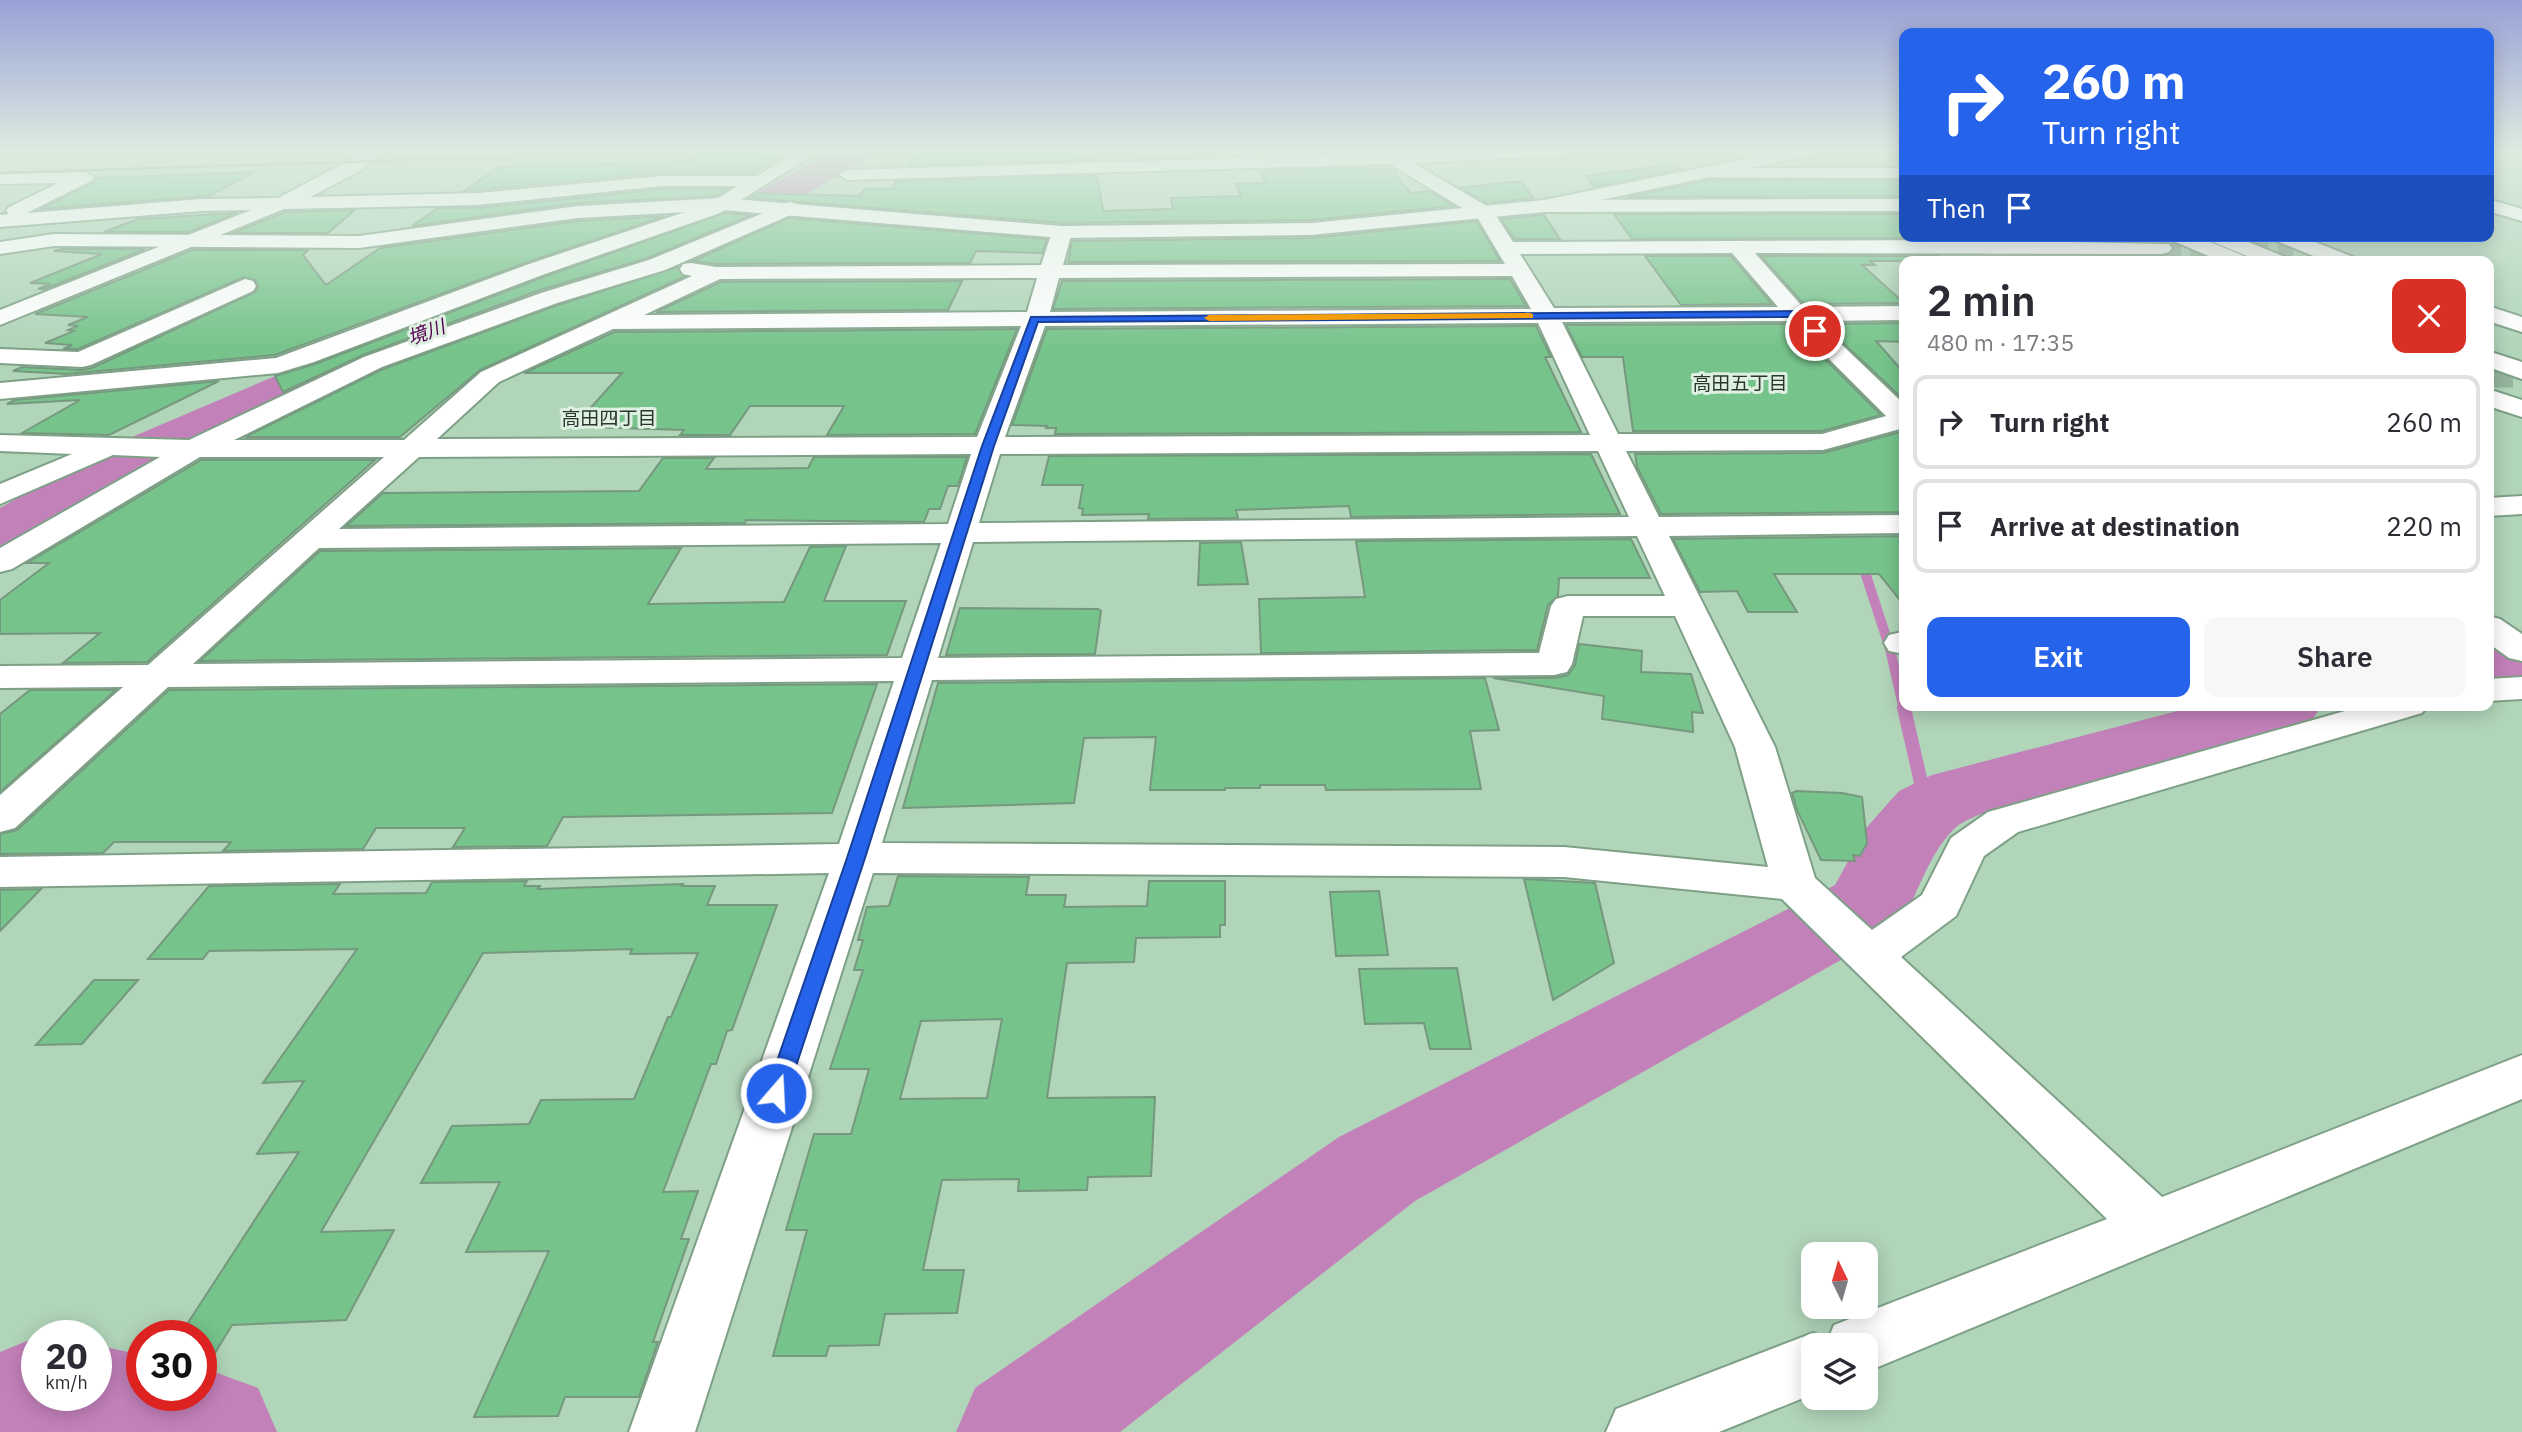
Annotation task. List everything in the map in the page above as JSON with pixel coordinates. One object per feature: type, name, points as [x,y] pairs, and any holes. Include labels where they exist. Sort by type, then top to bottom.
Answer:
[{"type":"main road","points":[[0,220],[43,217]]},
{"type":"main road","points":[[0,318],[250,217]]},
{"type":"main road","points":[[434,232],[454,217]]},
{"type":"main road","points":[[0,248],[54,240],[359,242],[537,217]]},
{"type":"main road","points":[[0,391],[278,365],[537,269],[690,217]]},
{"type":"main road","points":[[0,562],[192,449],[373,362],[549,298],[657,265],[765,217]]},
{"type":"main road","points":[[887,217],[1062,232],[1311,229],[1452,217]]},
{"type":"main road","points":[[1487,217],[1546,316],[1755,747],[1795,886],[2154,1227]]},
{"type":"main road","points":[[662,1432],[856,858],[988,446],[1035,319],[1062,232]]},
{"type":"main road","points":[[1506,248],[1738,247],[1920,242]]},
{"type":"main road","points":[[1958,242],[1976,256]]},
{"type":"main road","points":[[1992,242],[2169,248],[2212,256]]},
{"type":"main road","points":[[2121,242],[2130,246]]},
{"type":"main road","points":[[2245,242],[2324,256]]},
{"type":"main road","points":[[1738,247],[1797,314],[1899,414]]},
{"type":"main road","points":[[657,265],[716,273],[1519,270]]},
{"type":"main road","points":[[0,818],[490,377],[716,273]]},
{"type":"main road","points":[[0,356],[82,360],[245,286]]},
{"type":"main road","points":[[610,322],[1899,313]]},
{"type":"main road","points":[[2494,315],[2522,326]]},
{"type":"main road","points":[[2494,343],[2522,354]]},
{"type":"main road","points":[[2494,360],[2522,371]]},
{"type":"main road","points":[[2494,399],[2522,409]]},
{"type":"main road","points":[[0,443],[110,448],[410,449],[1823,442],[1899,420]]},
{"type":"main road","points":[[0,495],[110,448]]},
{"type":"main road","points":[[2494,507],[2522,505]]},
{"type":"main road","points":[[313,539],[1899,524]]},
{"type":"main road","points":[[0,677],[157,678],[1554,664],[1568,606],[1686,606]]},
{"type":"main road","points":[[2494,690],[2522,688]]},
{"type":"main road","points":[[1861,946],[1940,905],[1966,848],[2003,822],[2388,711]]},
{"type":"main road","points":[[0,872],[856,858],[1564,862],[1795,886]]},
{"type":"main road","points":[[1878,1337],[2522,1076]]},
{"type":"main road","points":[[1639,1432],[1801,1368]]},
{"type":"building","points":[[227,217],[188,232],[104,232],[138,219]]},
{"type":"building","points":[[273,217],[347,217],[328,233],[233,233]]},
{"type":"building","points":[[425,217],[478,217],[412,226]]},
{"type":"building","points":[[663,217],[528,262],[275,355],[67,374],[13,371],[22,367],[82,370],[92,368],[255,292],[258,287],[255,280],[244,277],[78,349],[63,349],[72,345],[45,343],[74,331],[68,330],[78,326],[68,325],[88,317],[35,314],[192,250],[308,250],[303,255],[326,285],[380,248],[578,221]]},
{"type":"building","points":[[714,217],[747,217],[648,258],[540,290],[363,355],[283,392],[275,376],[315,364],[546,276]]},
{"type":"building","points":[[985,217],[1343,217],[1311,220],[1062,223]]},
{"type":"building","points":[[1545,217],[1560,239],[1514,239],[1501,219]]},
{"type":"building","points":[[1616,217],[1899,217],[1899,238],[1632,239]]},
{"type":"building","points":[[789,218],[1047,239],[1042,253],[976,251],[970,263],[716,264],[693,261]]},
{"type":"building","points":[[1477,221],[1500,261],[1068,262],[1072,241],[1311,238]]},
{"type":"building","points":[[145,249],[45,289],[38,289],[51,284],[30,283],[102,254],[54,251]]},
{"type":"building","points":[[1645,256],[1731,256],[1772,304],[1681,305]]},
{"type":"building","points":[[1761,256],[1899,256],[1899,261],[1870,261],[1875,265],[1862,265],[1899,298],[1899,303],[1804,304]]},
{"type":"building","points":[[678,267],[684,277],[480,370],[400,437],[245,437],[383,369],[558,305]]},
{"type":"building","points":[[1510,279],[1526,306],[1053,309],[1062,281]]},
{"type":"building","points":[[962,281],[948,310],[656,312],[721,282]]},
{"type":"building","points":[[1899,323],[1899,342],[1876,341],[1899,367],[1899,395],[1823,324]]},
{"type":"building","points":[[1790,324],[1881,415],[1822,431],[1633,431],[1623,357],[1582,357],[1566,325]]},
{"type":"building","points":[[1536,326],[1551,357],[1545,357],[1581,432],[1055,434],[1056,428],[1046,428],[1047,426],[1012,425],[1047,329]]},
{"type":"building","points":[[1017,329],[975,434],[827,435],[844,406],[750,406],[730,435],[680,435],[684,430],[588,427],[599,414],[585,414],[622,373],[524,373],[614,332]]},
{"type":"building","points":[[219,381],[109,435],[22,433],[80,400],[7,404],[15,400]]},
{"type":"building","points":[[1899,432],[1899,512],[1661,514],[1637,467],[1635,454],[1823,453]]},
{"type":"building","points":[[1591,454],[1620,514],[1351,517],[1349,506],[1236,510],[1238,518],[1148,519],[1149,514],[1082,515],[1083,509],[1079,508],[1083,485],[1042,485],[1049,456]]},
{"type":"building","points":[[814,457],[967,457],[958,486],[948,486],[940,509],[929,509],[924,522],[746,520],[745,523],[346,526],[383,493],[639,491],[663,458],[714,458],[706,469],[808,468]]},
{"type":"building","points":[[201,460],[375,460],[147,662],[63,663],[100,633],[0,634],[0,600],[49,563],[27,563]]},
{"type":"building","points":[[1899,536],[1899,599],[1879,574],[1774,574],[1797,612],[1748,612],[1737,591],[1700,592],[1673,539]]},
{"type":"building","points":[[1631,539],[1650,578],[1559,578],[1558,596],[1548,605],[1537,650],[1261,653],[1259,599],[1365,597],[1356,541]]},
{"type":"building","points":[[1241,542],[1248,584],[1198,585],[1200,543]]},
{"type":"building","points":[[846,546],[824,601],[906,601],[887,655],[200,661],[320,551],[681,548],[648,604],[784,602],[810,547]]},
{"type":"building","points":[[960,608],[1098,609],[1101,611],[1095,654],[946,655]]},
{"type":"building","points":[[1579,644],[1642,651],[1641,672],[1691,674],[1703,713],[1692,712],[1693,732],[1602,719],[1604,696],[1493,678],[1554,678],[1568,675],[1575,665]]},
{"type":"building","points":[[1485,678],[1499,730],[1470,731],[1481,789],[1326,790],[1325,785],[1260,785],[1260,788],[1225,790],[1150,790],[1156,737],[1084,738],[1074,803],[903,808],[938,683]]},
{"type":"building","points":[[877,684],[832,813],[563,817],[547,846],[453,847],[465,828],[376,828],[363,849],[223,851],[231,842],[114,842],[103,853],[0,854],[0,834],[17,830],[169,690]]},
{"type":"building","points":[[30,690],[116,690],[0,792],[0,714]]},
{"type":"building","points":[[1792,793],[1842,793],[1862,797],[1867,843],[1860,856],[1853,855],[1855,861],[1821,860],[1797,810]]},
{"type":"building","points":[[898,876],[1029,877],[1026,895],[1066,895],[1064,907],[1147,906],[1149,881],[1225,881],[1225,925],[1220,925],[1220,937],[1136,938],[1134,962],[1067,963],[1047,1098],[1155,1097],[1151,1176],[1088,1177],[1087,1190],[1018,1191],[1019,1179],[942,1180],[923,1270],[964,1270],[957,1313],[885,1314],[879,1345],[829,1346],[826,1356],[773,1356],[807,1230],[786,1230],[814,1134],[851,1134],[869,1069],[830,1069],[863,970],[854,970],[863,940],[858,940],[867,907],[889,906]],"holes":[[[1002,1019],[987,1098],[900,1099],[921,1021]]]},
{"type":"building","points":[[1524,879],[1595,883],[1614,963],[1553,1000]]},
{"type":"building","points":[[527,881],[524,886],[540,886],[538,889],[683,884],[682,886],[715,886],[707,905],[777,905],[732,1030],[727,1031],[716,1064],[711,1064],[663,1192],[698,1191],[681,1239],[689,1239],[653,1342],[658,1342],[639,1397],[565,1397],[558,1416],[474,1417],[549,1251],[466,1252],[500,1182],[421,1183],[452,1126],[529,1124],[541,1100],[634,1099],[698,953],[630,954],[632,949],[483,953],[321,1232],[394,1230],[346,1320],[232,1325],[217,1350],[217,1320],[190,1320],[299,1152],[257,1154],[304,1081],[263,1083],[357,949],[209,951],[203,959],[148,959],[209,886],[340,884],[333,894],[426,893],[432,882]]},
{"type":"building","points":[[41,889],[0,931],[0,890]]},
{"type":"building","points":[[1379,891],[1388,955],[1336,956],[1330,892]]},
{"type":"building","points":[[1457,968],[1471,1049],[1430,1049],[1424,1023],[1365,1024],[1359,969]]},
{"type":"building","points":[[94,980],[138,980],[82,1044],[36,1045]]},
{"type":"waterway","name":"境川","points":[[647,252],[733,217]]},
{"type":"waterway","name":"境川","points":[[0,533],[123,461],[297,384],[501,304]]},
{"type":"waterway","points":[[1861,560],[1890,649],[1899,688]]},
{"type":"waterway","points":[[2494,666],[2522,665]]},
{"type":"waterway","points":[[1905,711],[1927,809]]},
{"type":"waterway","points":[[1019,1432],[1377,1169],[1868,905],[1896,846],[1927,809],[1960,793],[2264,711]]},
{"type":"waterway","points":[[112,1410],[214,1432]]},
{"type":"tunnel","points":[[2162,248],[2293,253]]},
{"type":"tunnel","points":[[2494,375],[2522,375]]},
{"type":"slow traffic","points":[[1209,318],[1530,316]]},
{"type":"district","name":"高田五丁目","points":[[1740,383]]},
{"type":"district","name":"高田四丁目","points":[[609,418]]},
{"type":"route","points":[[776,1093],[856,858],[988,446],[1035,319],[1797,314],[1815,331]]}]
